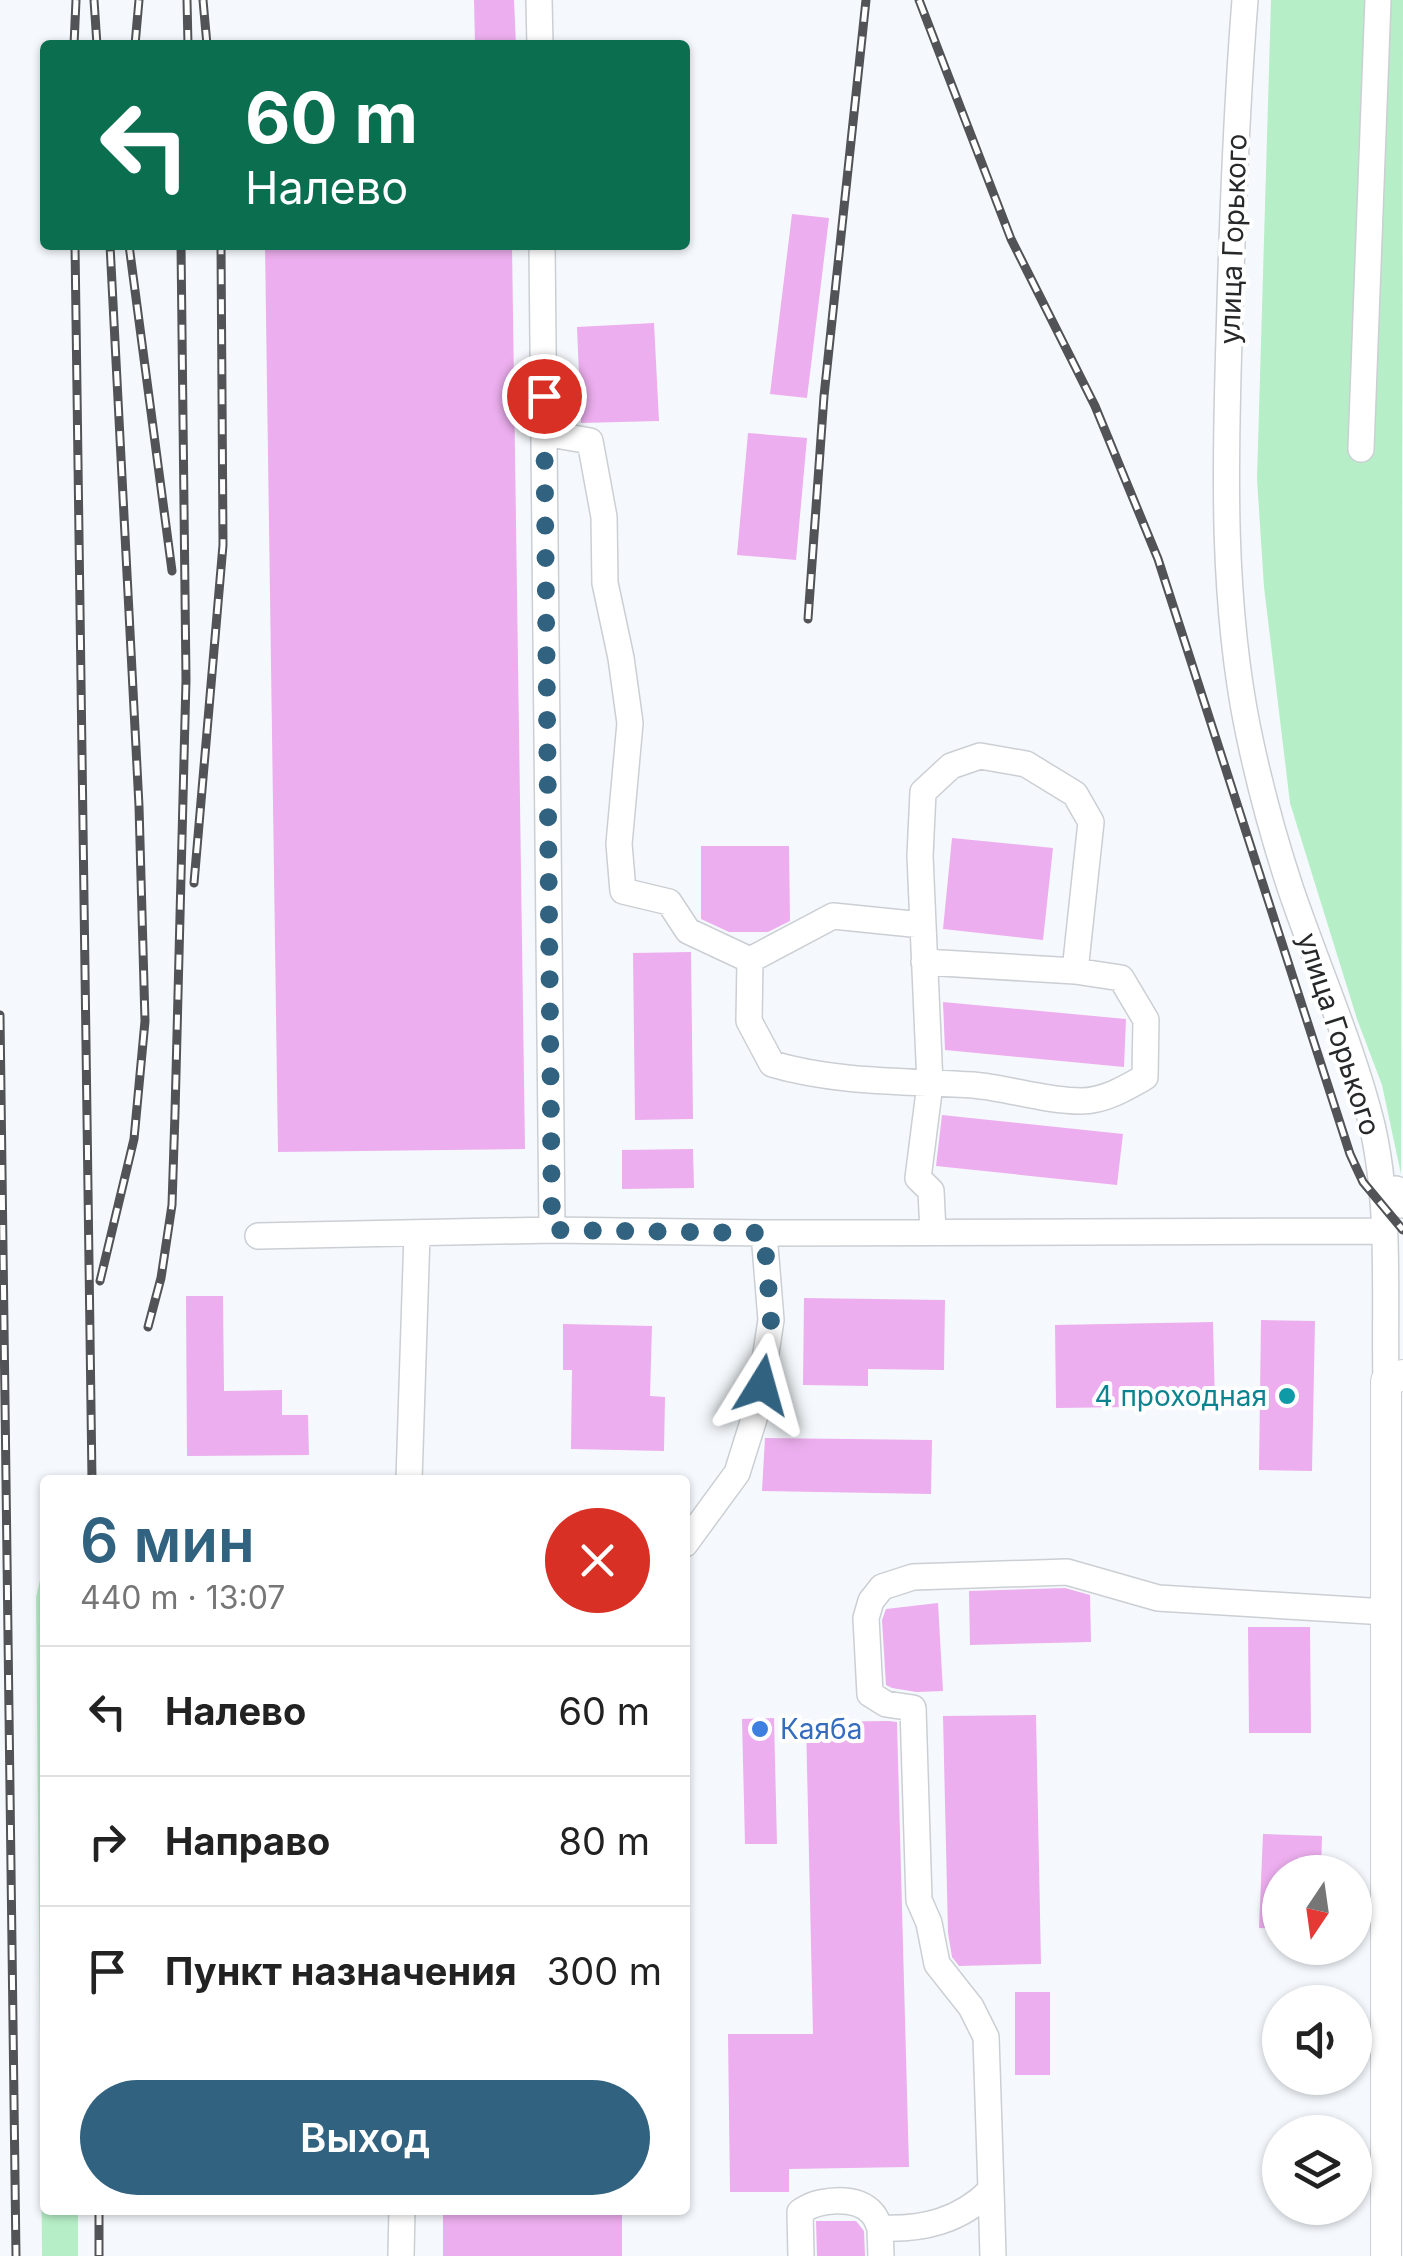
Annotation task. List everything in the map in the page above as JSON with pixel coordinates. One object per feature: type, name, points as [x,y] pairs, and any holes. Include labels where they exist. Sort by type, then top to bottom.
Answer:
[{"type":"main road","name":"улица Горького","points":[[1386,2256],[1395,2132],[1386,1612],[1394,1378]]},
{"type":"street","points":[[540,0],[540,40]]},
{"type":"street","name":"улица Горького","points":[[1245,0],[1232,218],[1227,400],[1230,582],[1248,728],[1290,886],[1354,1062],[1396,1194],[1383,1231],[1394,1378]]},
{"type":"street","points":[[1361,450],[1378,0]]},
{"type":"street","points":[[542,250],[552,1230]]},
{"type":"street","points":[[544,433],[590,441],[604,518],[605,583],[630,723],[619,844],[622,892],[669,902],[688,930],[750,960]]},
{"type":"street","points":[[933,1232],[931,1192],[918,1178],[930,1084],[920,856],[923,792],[951,766],[980,756],[1026,764],[1075,794],[1091,822],[1075,971]]},
{"type":"street","points":[[750,960],[833,916],[922,925]]},
{"type":"street","points":[[750,960],[749,1021],[772,1064],[807,1075],[975,1086],[1082,1102],[1118,1093],[1146,1078],[1146,1020],[1121,978],[1075,971],[924,962]]},
{"type":"street","points":[[258,1236],[552,1230],[1383,1231]]},
{"type":"street","points":[[690,1537],[736,1472],[758,1406],[771,1320],[764,1233]]},
{"type":"street","points":[[410,1475],[417,1234]]},
{"type":"street","points":[[993,2256],[986,2037],[971,2008],[937,1964],[935,1944],[919,1900],[913,1708],[886,1704],[870,1694],[866,1618],[872,1601],[882,1587],[913,1577],[1067,1572],[1158,1598],[1386,1612]]},
{"type":"street","points":[[880,2228],[930,2226],[975,2206],[991,2190]]},
{"type":"street","points":[[801,2256],[800,2212],[810,2204],[853,2202],[871,2211],[880,2228],[881,2256]]},
{"type":"street","points":[[401,2256],[402,2215]]},
{"type":"green space","points":[[1271,0],[1403,0],[1401,1174],[1382,1085],[1357,1019],[1290,803],[1264,587],[1257,479]]},
{"type":"green space","points":[[40,1580],[40,2036],[36,1597]]},
{"type":"green space","points":[[42,2215],[78,2215],[78,2256],[42,2256]]},
{"type":"building","points":[[474,0],[514,0],[516,40],[475,40]]},
{"type":"building","points":[[792,214],[829,218],[807,398],[770,394]]},
{"type":"building","points":[[265,250],[512,250],[525,1149],[278,1152]]},
{"type":"building","points":[[654,323],[659,421],[581,423],[577,327]]},
{"type":"building","points":[[748,433],[807,438],[796,560],[737,555]]},
{"type":"building","points":[[952,838],[1053,848],[1043,940],[943,929]]},
{"type":"building","points":[[701,846],[789,846],[790,921],[768,932],[729,932],[701,919]]},
{"type":"building","points":[[691,952],[693,1119],[635,1120],[633,953]]},
{"type":"building","points":[[943,1002],[1126,1019],[1124,1067],[945,1050]]},
{"type":"building","points":[[942,1115],[1123,1134],[1117,1185],[936,1166]]},
{"type":"building","points":[[693,1149],[694,1188],[622,1189],[622,1150]]},
{"type":"building","points":[[186,1296],[223,1296],[224,1391],[282,1390],[282,1415],[308,1415],[309,1455],[187,1456]]},
{"type":"building","points":[[804,1298],[945,1300],[944,1370],[868,1369],[868,1386],[803,1385]]},
{"type":"building","name":"4 проходная","points":[[1261,1320],[1315,1321],[1312,1471],[1259,1470]]},
{"type":"building","points":[[1213,1322],[1215,1406],[1056,1408],[1055,1325]]},
{"type":"building","points":[[563,1324],[652,1326],[650,1396],[665,1397],[664,1451],[571,1449],[572,1370],[563,1370]]},
{"type":"building","points":[[765,1438],[932,1440],[931,1494],[762,1491]]},
{"type":"building","points":[[1065,1588],[1090,1595],[1091,1642],[970,1645],[969,1591]]},
{"type":"building","points":[[938,1603],[943,1691],[916,1692],[886,1685],[882,1620],[886,1609]]},
{"type":"building","points":[[1248,1627],[1310,1627],[1311,1733],[1249,1733]]},
{"type":"building","points":[[1036,1715],[1041,1964],[959,1966],[952,1957],[948,1933],[943,1716]]},
{"type":"building","points":[[774,1718],[777,1844],[745,1844],[742,1719]]},
{"type":"building","points":[[806,1722],[897,1722],[909,2167],[789,2169],[789,2192],[730,2192],[728,2034],[813,2034]]},
{"type":"building","points":[[1263,1834],[1322,1836],[1321,1855],[1262,1855]]},
{"type":"building","points":[[1262,1858],[1262,1928],[1259,1928]]},
{"type":"building","points":[[1015,1992],[1050,1992],[1050,2075],[1015,2075]]},
{"type":"building","points":[[443,2215],[622,2215],[622,2256],[443,2256]]},
{"type":"building","points":[[816,2221],[856,2221],[864,2231],[865,2256],[817,2256]]},
{"type":"railway","points":[[74,40],[76,0]]},
{"type":"railway","points":[[94,0],[97,40]]},
{"type":"railway","points":[[135,40],[139,0]]},
{"type":"railway","points":[[187,0],[188,40]]},
{"type":"railway","points":[[203,0],[207,40]]},
{"type":"railway","points":[[808,619],[824,396],[866,0]]},
{"type":"railway","points":[[919,0],[1011,239],[1095,406],[1158,559],[1350,1154],[1363,1182],[1403,1230]]},
{"type":"railway","points":[[75,250],[92,1475]]},
{"type":"railway","points":[[100,1281],[134,1139],[145,1021],[139,806],[110,250]]},
{"type":"railway","points":[[130,250],[172,571]]},
{"type":"railway","points":[[148,1327],[161,1278],[172,1205],[175,1113],[186,680],[181,250]]},
{"type":"railway","points":[[194,883],[223,545],[221,250]]},
{"type":"railway","points":[[0,1015],[16,2256]]},
{"type":"railway","points":[[99,2215],[99,2256]]},
{"type":"place","name":"4 проходная","points":[[1287,1396]]},
{"type":"place","name":"Каяба","points":[[760,1729]]},
{"type":"route","points":[[544,396],[552,1230],[764,1233],[771,1320],[762,1385]]}]
